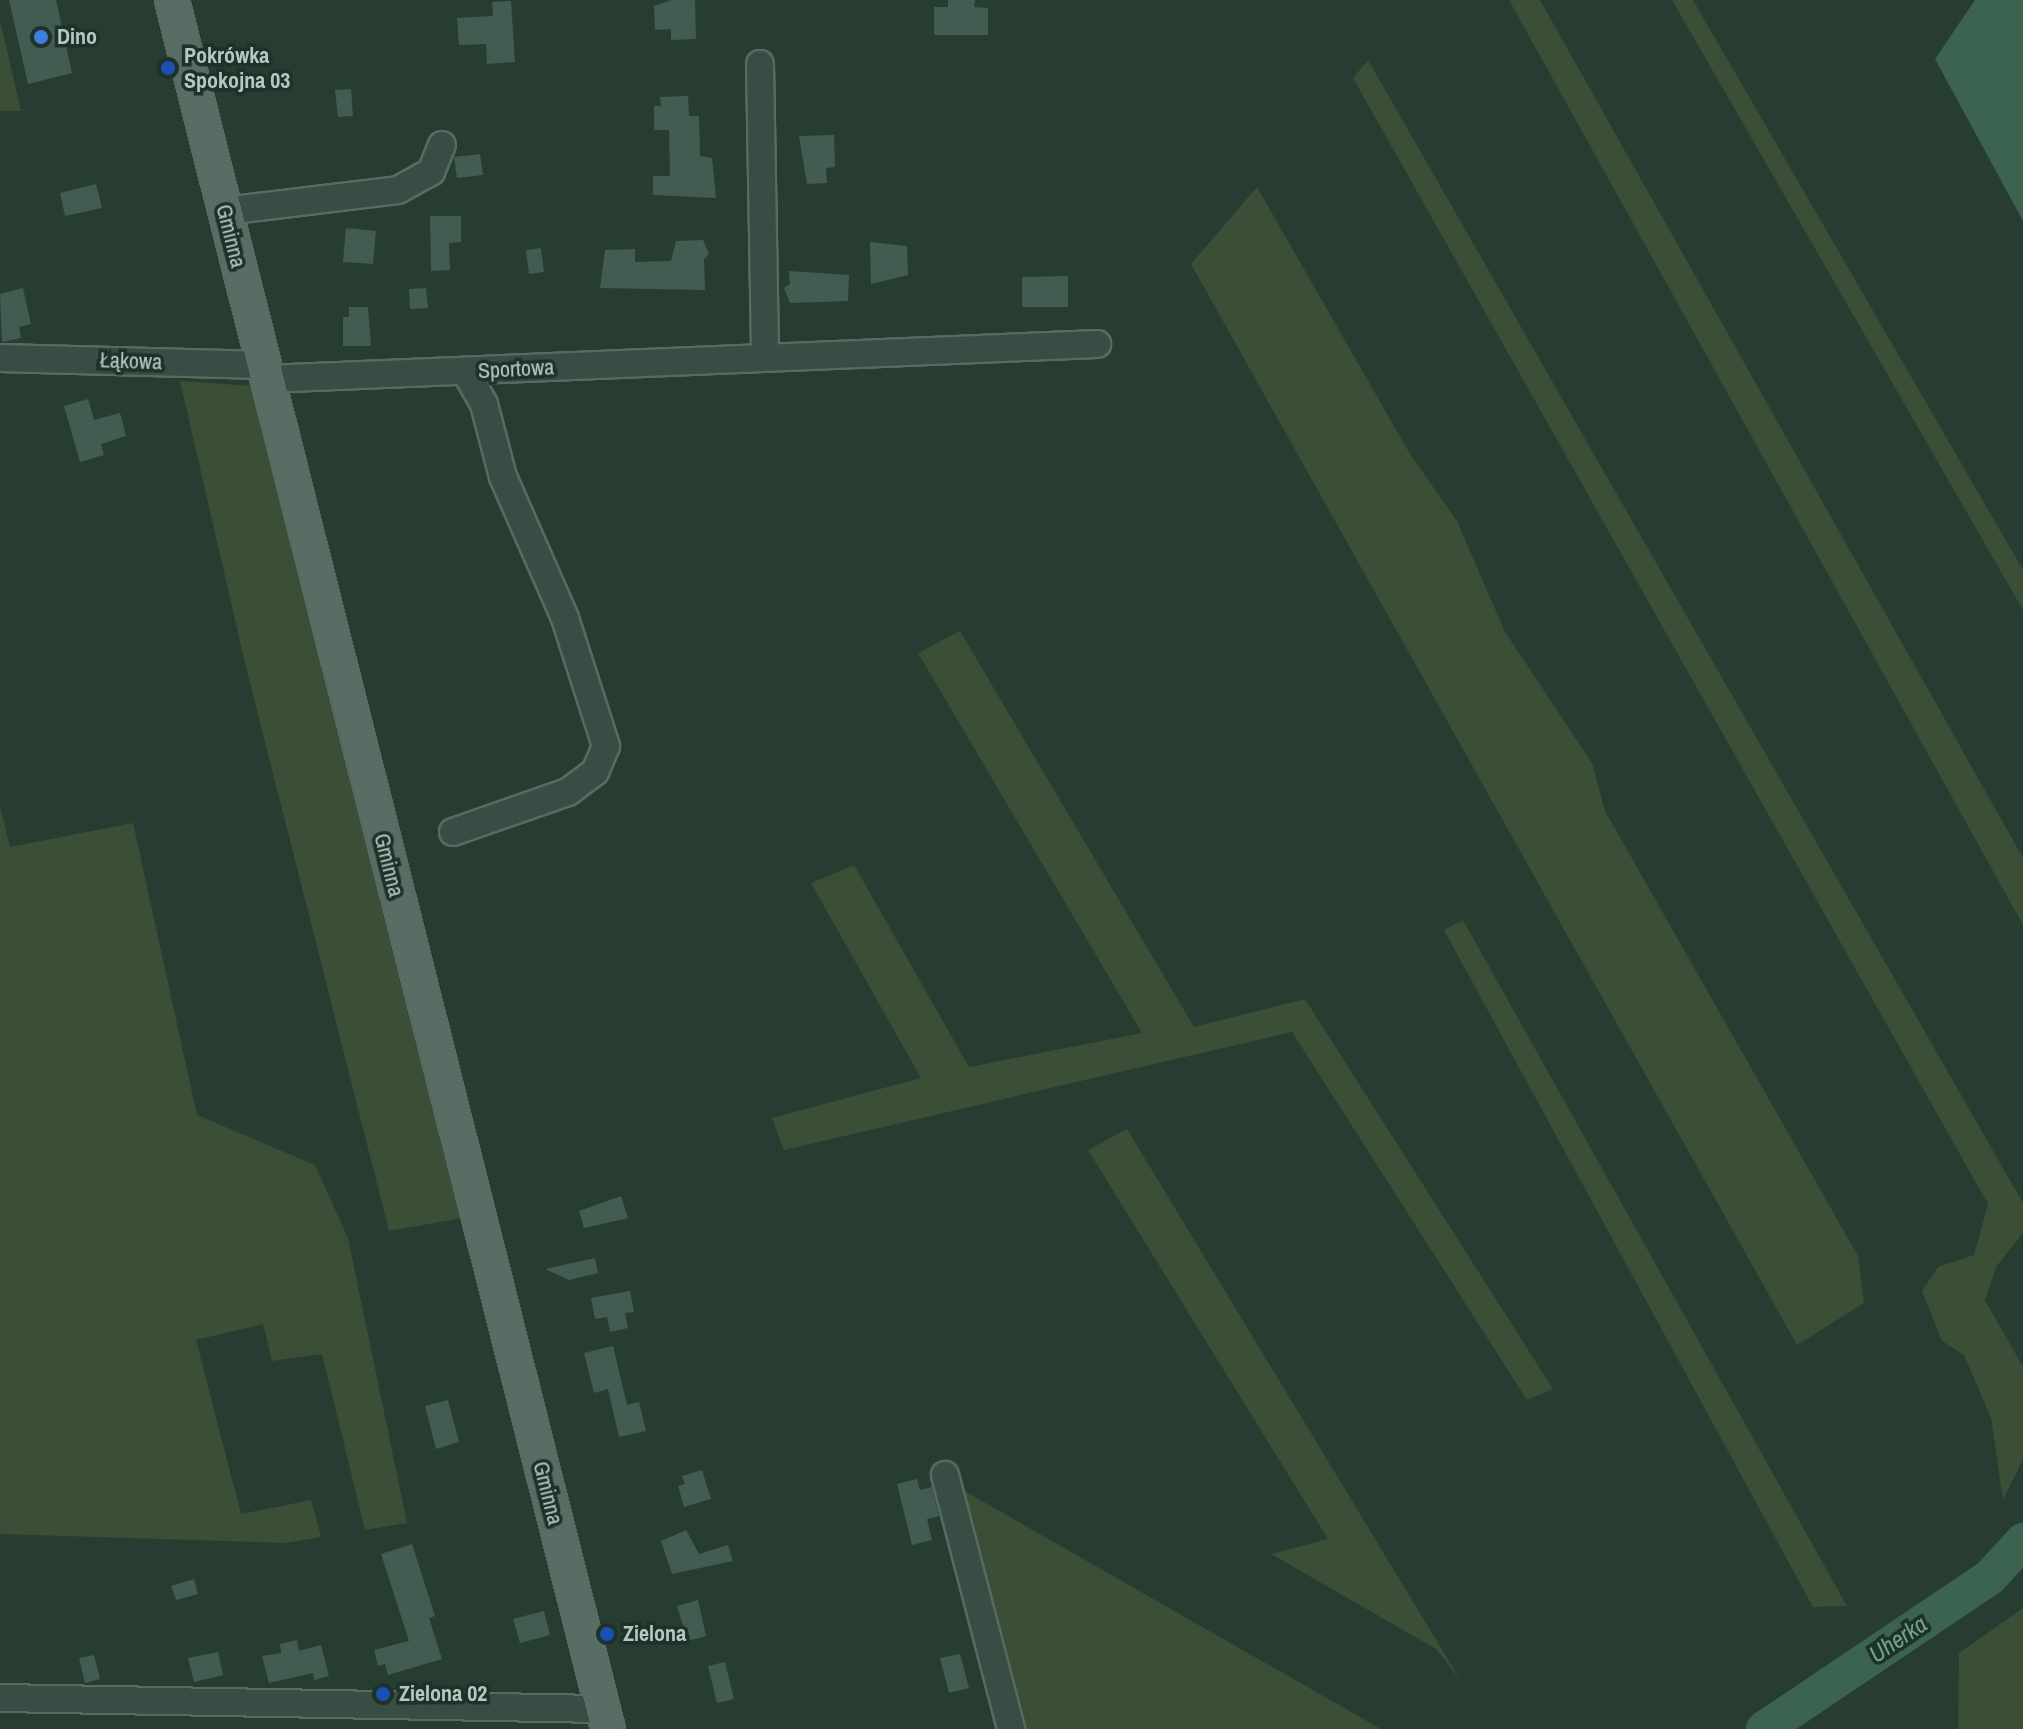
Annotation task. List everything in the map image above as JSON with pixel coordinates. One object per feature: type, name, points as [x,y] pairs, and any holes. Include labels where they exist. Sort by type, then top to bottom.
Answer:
[{"type":"main road","name":"Gminna","points":[[172,0],[605,1719]]},
{"type":"street","points":[[760,64],[765,357]]},
{"type":"street","points":[[225,211],[398,190],[431,172],[442,145]]},
{"type":"street","name":"Sportowa","points":[[265,372],[465,371],[1097,344]]},
{"type":"street","name":"Łąkowa","points":[[0,358],[265,372]]},
{"type":"street","points":[[453,832],[568,792],[595,772],[606,746],[565,618],[503,477],[484,404],[465,371]]},
{"type":"street","points":[[945,1475],[1011,1729]]},
{"type":"street","points":[[0,1698],[605,1719]]},
{"type":"shaded area","points":[[1509,0],[1540,0],[2023,858],[2023,925]]},
{"type":"shaded area","points":[[1672,0],[1693,0],[2023,570],[2023,610]]},
{"type":"shaded area","points":[[1975,0],[2023,0],[2023,221],[1935,59]]},
{"type":"shaded area","points":[[0,20],[21,111],[0,111]]},
{"type":"shaded area","points":[[1368,60],[2023,1203],[2023,1233],[1996,1267],[1985,1300],[2023,1367],[2023,1459],[2003,1500],[1991,1418],[1964,1355],[1942,1341],[1922,1291],[1938,1267],[1974,1255],[1988,1204],[1353,78]]},
{"type":"shaded area","points":[[1257,187],[1410,454],[1457,521],[1505,632],[1592,763],[1605,811],[1858,1256],[1864,1303],[1797,1345],[1191,264]]},
{"type":"shaded area","points":[[180,381],[253,386],[468,1217],[389,1231],[245,663]]},
{"type":"shaded area","points":[[960,631],[1194,1027],[1305,999],[1553,1389],[1527,1400],[1292,1032],[784,1150],[772,1118],[921,1078],[811,883],[854,865],[969,1067],[1142,1033],[918,653]]},
{"type":"shaded area","points":[[0,807],[10,847],[133,823],[197,1115],[315,1165],[348,1238],[407,1523],[365,1530],[322,1354],[272,1361],[263,1324],[196,1340],[241,1514],[311,1500],[321,1537],[285,1543],[0,1534]]},
{"type":"shaded area","points":[[1463,920],[1847,1606],[1813,1607],[1444,930]]},
{"type":"shaded area","points":[[1127,1129],[1461,1681],[1436,1649],[1271,1554],[1328,1539],[1088,1150]]},
{"type":"shaded area","points":[[961,1489],[1381,1729],[1026,1729]]},
{"type":"shaded area","points":[[2023,1608],[2023,1729],[1958,1729],[1959,1653]]},
{"type":"building","name":"Dino","points":[[9,0],[56,0],[72,73],[28,84]]},
{"type":"building","points":[[672,0],[695,0],[696,39],[671,40],[671,29],[655,30],[654,6]]},
{"type":"building","points":[[948,0],[975,0],[974,7],[988,8],[988,35],[934,35],[934,7],[948,7]]},
{"type":"building","points":[[511,1],[515,62],[487,64],[486,44],[459,45],[457,18],[493,16],[492,2]]},
{"type":"building","points":[[351,89],[353,116],[338,117],[335,90]]},
{"type":"building","points":[[688,96],[689,116],[699,116],[700,156],[712,158],[716,198],[653,195],[653,176],[670,176],[669,130],[654,130],[654,106],[661,106],[660,97]]},
{"type":"building","points":[[834,135],[835,167],[826,168],[827,183],[807,184],[799,136]]},
{"type":"building","points":[[480,154],[483,175],[457,178],[454,157]]},
{"type":"building","points":[[96,184],[102,208],[65,216],[60,193]]},
{"type":"building","points":[[430,216],[461,216],[461,242],[449,243],[450,270],[431,271]]},
{"type":"building","points":[[346,228],[376,231],[373,264],[343,262]]},
{"type":"building","points":[[703,240],[709,254],[704,259],[705,290],[600,288],[605,250],[635,249],[635,262],[671,261],[676,241]]},
{"type":"building","points":[[870,242],[907,246],[908,275],[871,284]]},
{"type":"building","points":[[541,248],[544,272],[529,274],[526,250]]},
{"type":"building","points":[[789,271],[849,275],[848,301],[790,303],[784,288],[790,284]]},
{"type":"building","points":[[1068,276],[1068,307],[1022,307],[1022,277]]},
{"type":"building","points":[[23,288],[31,324],[19,327],[21,338],[2,342],[0,294]]},
{"type":"building","points":[[426,288],[428,308],[410,309],[409,289]]},
{"type":"building","points":[[349,307],[368,307],[371,346],[343,346],[343,317],[349,317]]},
{"type":"building","points":[[88,399],[94,420],[120,413],[126,436],[101,444],[104,455],[80,462],[64,406]]},
{"type":"building","points":[[621,1196],[628,1218],[584,1228],[579,1211]]},
{"type":"building","points":[[595,1258],[598,1273],[569,1280],[545,1269]]},
{"type":"building","points":[[630,1291],[634,1312],[625,1313],[628,1328],[610,1332],[607,1317],[595,1319],[591,1298]]},
{"type":"building","points":[[613,1346],[627,1405],[639,1402],[646,1431],[619,1437],[608,1389],[594,1393],[584,1353]]},
{"type":"building","points":[[448,1400],[459,1442],[436,1449],[425,1406]]},
{"type":"building","points":[[702,1470],[711,1499],[684,1507],[678,1486],[685,1484],[682,1476]]},
{"type":"building","points":[[917,1479],[920,1490],[932,1487],[939,1516],[927,1519],[932,1540],[912,1545],[897,1484]]},
{"type":"building","points":[[686,1530],[699,1554],[728,1545],[733,1561],[672,1574],[661,1541]]},
{"type":"building","points":[[412,1544],[435,1616],[429,1618],[442,1659],[388,1675],[385,1664],[378,1666],[374,1650],[409,1641],[381,1554]]},
{"type":"building","points":[[194,1579],[198,1594],[176,1600],[171,1586]]},
{"type":"building","points":[[698,1600],[706,1636],[688,1641],[677,1606]]},
{"type":"building","points":[[544,1611],[550,1635],[520,1643],[513,1619]]},
{"type":"building","points":[[297,1640],[299,1651],[321,1645],[329,1676],[314,1680],[313,1673],[269,1683],[262,1656],[281,1653],[280,1644]]},
{"type":"building","points":[[218,1652],[223,1675],[194,1682],[188,1658]]},
{"type":"building","points":[[960,1654],[969,1688],[949,1693],[940,1658]]},
{"type":"building","points":[[94,1655],[100,1679],[85,1683],[79,1658]]},
{"type":"building","points":[[725,1662],[734,1699],[717,1703],[708,1666]]},
{"type":"waterway","name":"Uherka","points":[[1764,1729],[1990,1577],[2023,1541]]},
{"type":"place","name":"Dino","points":[[41,37]]},
{"type":"place","name":"Pokrówka Spokojna 03","points":[[168,68]]},
{"type":"place","name":"Zielona","points":[[607,1634]]},
{"type":"place","name":"Zielona 02","points":[[383,1694]]}]
